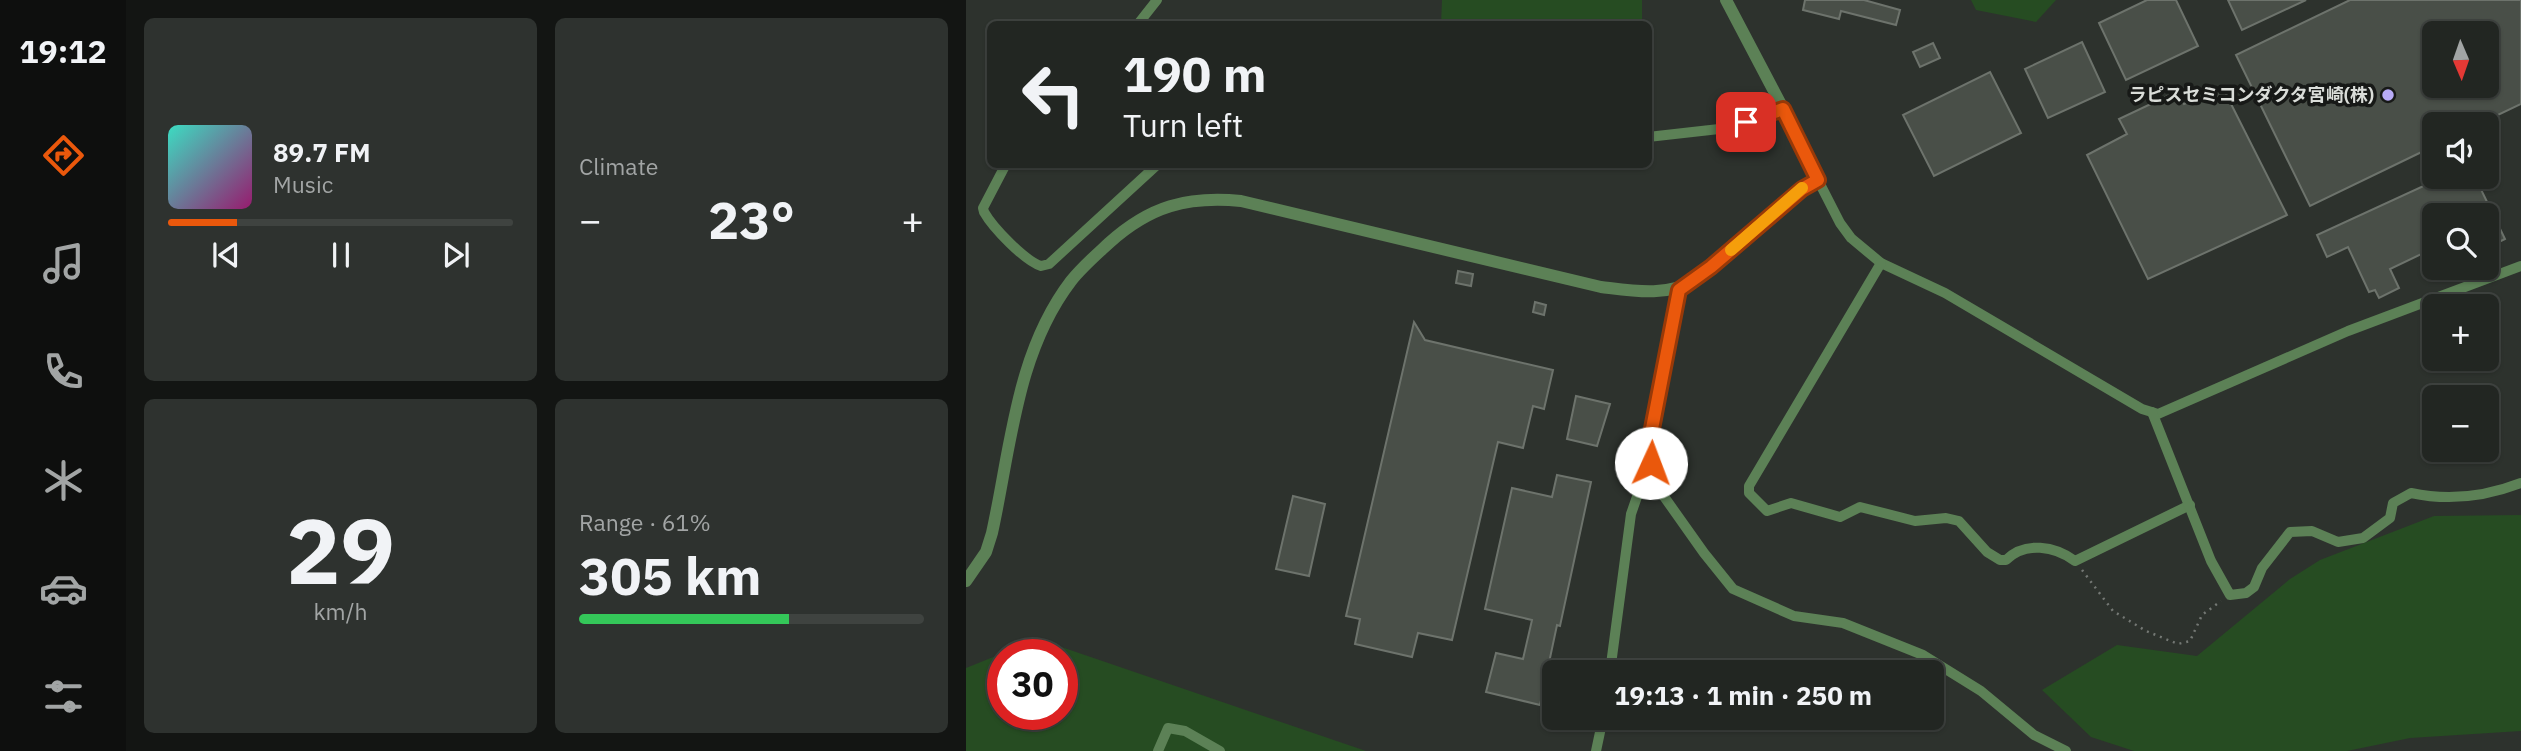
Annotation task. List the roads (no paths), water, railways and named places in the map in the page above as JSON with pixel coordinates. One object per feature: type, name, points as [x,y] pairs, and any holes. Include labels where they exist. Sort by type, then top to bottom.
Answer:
[{"type":"street","points":[[1140,21],[1157,0]]},
{"type":"street","points":[[1726,0],[1840,223],[1851,238],[1881,263],[1945,293],[2142,409],[2158,414],[2169,410],[2348,331],[2521,266]]},
{"type":"street","points":[[1652,137],[1728,128],[1783,109]]},
{"type":"street","points":[[1004,168],[983,208],[984,212],[1031,261],[1041,266],[1049,264],[1154,168]]},
{"type":"street","points":[[966,581],[986,552],[992,533],[1022,386],[1041,329],[1056,302],[1079,272],[1114,239],[1155,210],[1198,200],[1241,201],[1601,287],[1639,292],[1679,290],[1711,267],[1802,189],[1818,180]]},
{"type":"street","points":[[1881,263],[1749,486],[1749,493],[1767,511],[1791,503],[1840,517],[1860,507],[1915,521],[1946,518],[1959,521],[1987,552],[2000,559],[2006,560],[2016,550],[2028,547],[2063,552],[2074,561],[2190,505]]},
{"type":"street","points":[[1679,290],[1649,444],[1653,481],[1733,589],[1794,616],[1843,623],[1923,655],[1982,691],[2034,735],[2066,751]]},
{"type":"street","points":[[2152,412],[2211,561],[2230,595],[2246,593],[2254,587],[2262,568],[2290,532],[2312,531],[2338,542],[2363,538],[2390,518],[2393,503],[2411,493],[2432,498],[2470,496],[2521,483]]},
{"type":"street","points":[[1613,660],[1631,514],[1640,491],[1653,481]]},
{"type":"street","points":[[1158,751],[1168,728],[1185,731],[1220,751]]},
{"type":"street","points":[[1596,751],[1600,730]]},
{"type":"place","name":"ラピスセミコンダクタ宮崎(株)","points":[[2388,95]]}]
